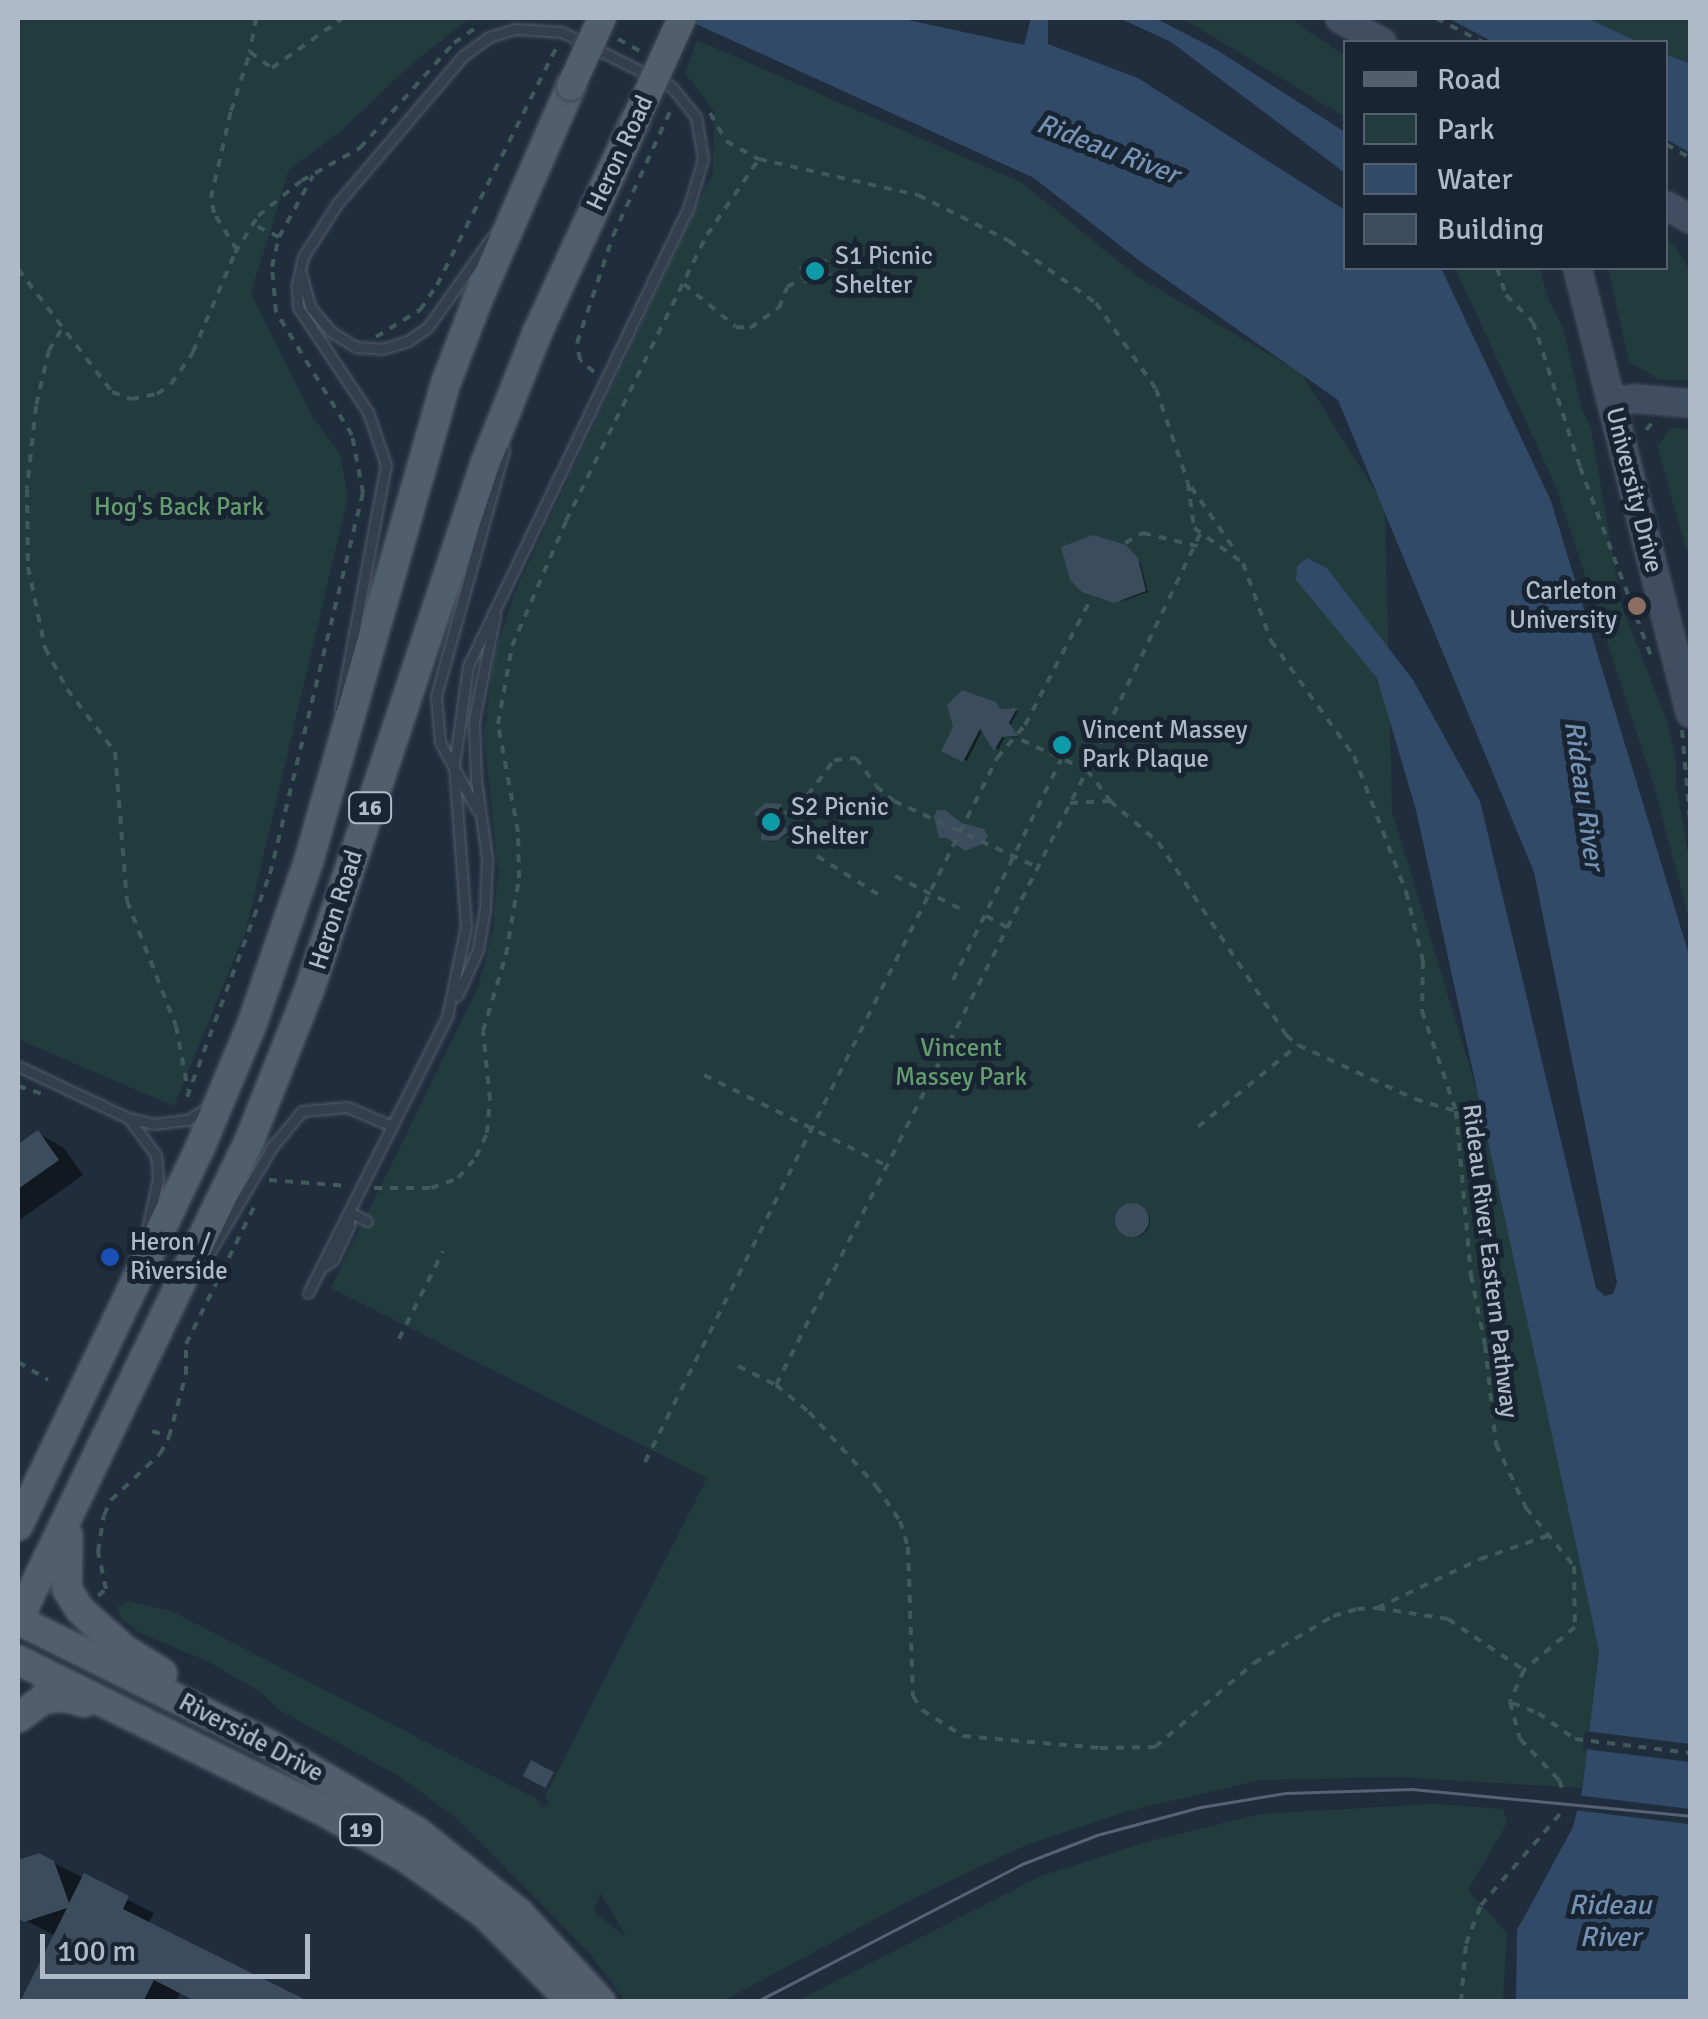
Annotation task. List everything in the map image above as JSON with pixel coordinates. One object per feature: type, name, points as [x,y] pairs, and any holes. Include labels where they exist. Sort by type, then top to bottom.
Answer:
[{"type":"main road","name":"Heron Road","points":[[18,1620],[243,1155],[300,1017],[438,595],[538,330],[682,18]]},
{"type":"main road","name":"Heron Road","points":[[18,1526],[222,1094],[298,895],[447,380],[571,86],[604,26]]},
{"type":"main road","points":[[18,1479],[63,1436]]},
{"type":"main road","points":[[72,1514],[64,1558],[67,1590],[80,1610],[137,1659],[266,1744]]},
{"type":"main road","name":"Riverside Drive","points":[[18,1620],[266,1744],[386,1812],[446,1852],[518,1912],[601,2002]]},
{"type":"main road","name":"Riverside Drive","points":[[18,1660],[327,1813],[405,1856],[486,1915],[572,2002]]},
{"type":"main road","points":[[18,1718],[43,1699],[65,1696],[115,1710]]},
{"type":"street","points":[[1339,18],[1378,40]]},
{"type":"street","name":"University Drive","points":[[1578,270],[1685,716]]},
{"type":"street","points":[[1586,312],[1588,270]]},
{"type":"street","points":[[1612,402],[1634,398],[1690,403]]},
{"type":"lane","points":[[337,754],[342,680],[386,480],[380,439],[351,385],[302,318],[296,296],[307,245],[463,56],[502,32],[531,27],[562,32],[640,67],[679,94],[700,128],[700,174],[468,666],[454,766],[467,909],[460,966],[446,1018]]},
{"type":"lane","points":[[300,272],[320,320],[340,340],[369,350],[408,341],[438,316],[530,180]]},
{"type":"lane","points":[[482,822],[437,728],[441,667],[538,330]]},
{"type":"lane","points":[[308,1293],[332,1238],[362,1187],[474,960],[483,926],[487,872],[474,720],[482,662],[502,588]]},
{"type":"lane","points":[[18,1066],[128,1118],[165,1125],[188,1120],[222,1094]]},
{"type":"lane","points":[[152,1348],[292,1119],[310,1108],[347,1107],[392,1126]]},
{"type":"lane","points":[[128,1118],[152,1145],[158,1179],[129,1296]]},
{"type":"lane","points":[[349,1212],[367,1221]]},
{"type":"path","points":[[237,250],[214,214],[211,198],[256,18]]},
{"type":"path","points":[[250,52],[272,68],[343,18]]},
{"type":"path","points":[[1436,18],[1478,40]]},
{"type":"path","points":[[18,269],[112,392],[131,399],[157,394],[170,384],[192,352],[237,250],[258,216],[316,172],[360,148],[454,43],[487,22]]},
{"type":"path","points":[[604,26],[651,56]]},
{"type":"path","points":[[369,350],[378,334],[420,310],[437,285],[543,81],[562,32]]},
{"type":"path","points":[[631,390],[586,366],[578,343],[613,236],[679,94]]},
{"type":"path","points":[[702,102],[726,141],[759,159],[918,196],[1008,241],[1082,291],[1108,316],[1156,388],[1188,483],[1192,520],[1200,534],[1244,563]]},
{"type":"path","points":[[1668,145],[1690,158]]},
{"type":"path","points":[[267,1180],[431,1188],[458,1178],[487,1132],[490,1100],[484,1032],[506,955],[519,878],[518,832],[498,724],[502,688],[528,603],[631,390],[707,235],[759,159]]},
{"type":"path","points":[[279,237],[316,172]]},
{"type":"path","points":[[1498,270],[1506,296],[1533,322],[1639,631],[1660,674]]},
{"type":"path","points":[[684,284],[736,327],[750,328],[778,308],[787,287],[802,278]]},
{"type":"path","points":[[61,330],[49,350],[36,406],[27,489],[28,567],[45,648],[67,689],[115,752],[128,900],[176,1026],[188,1096],[270,874],[360,514],[361,463],[339,410],[351,385]]},
{"type":"path","name":"Rideau River Eastern Pathway","points":[[1188,483],[1244,563],[1272,641],[1336,728],[1363,776],[1406,892],[1422,961],[1422,1011],[1456,1111],[1471,1275],[1485,1344],[1496,1444],[1526,1508],[1574,1566],[1578,1621],[1571,1633],[1524,1670],[1510,1702]]},
{"type":"path","points":[[1125,543],[1143,533],[1197,546]]},
{"type":"path","points":[[776,1385],[1087,770],[1200,534]]},
{"type":"path","points":[[645,1462],[809,1127],[997,758],[1015,737],[1091,599]]},
{"type":"path","points":[[1685,716],[1684,767],[1690,820]]},
{"type":"path","points":[[1015,737],[1087,770],[1110,801],[1158,842],[1286,1034],[1298,1045],[1415,1099],[1456,1111]]},
{"type":"path","points":[[770,820],[798,808],[822,772],[843,757],[856,758],[876,786],[894,800],[1038,867]]},
{"type":"path","points":[[953,980],[1062,760]]},
{"type":"path","points":[[1070,803],[1110,801]]},
{"type":"path","points":[[817,856],[884,898]]},
{"type":"path","points":[[895,876],[959,908]]},
{"type":"path","points":[[986,916],[1007,927]]},
{"type":"path","points":[[1198,1127],[1298,1045]]},
{"type":"path","points":[[704,1075],[887,1166]]},
{"type":"path","points":[[18,1086],[54,1098]]},
{"type":"path","points":[[90,1602],[106,1589],[98,1552],[108,1506],[160,1454],[169,1438],[186,1374],[186,1344],[259,1196]]},
{"type":"path","points":[[399,1339],[443,1252]]},
{"type":"path","points":[[18,1362],[48,1380]]},
{"type":"path","points":[[738,1366],[776,1385],[833,1437],[900,1520],[908,1547],[914,1696],[922,1710],[963,1736],[1100,1748],[1155,1747],[1184,1727],[1254,1663],[1333,1616],[1377,1608],[1480,1559],[1550,1535]]},
{"type":"path","points":[[152,1430],[169,1438]]},
{"type":"path","points":[[1377,1608],[1435,1616],[1459,1624],[1524,1670]]},
{"type":"path","points":[[1510,1702],[1538,1712],[1570,1738],[1690,1752]]},
{"type":"path","points":[[1510,1702],[1520,1739],[1559,1780],[1564,1794]]},
{"type":"path","points":[[1461,2002],[1466,1944],[1481,1905],[1560,1814]]},
{"type":"green space","name":"Hog's Back Park","points":[[18,18],[470,18],[414,62],[341,131],[289,170],[251,293],[312,416],[340,454],[348,497],[246,930],[174,1106],[18,1039]]},
{"type":"green space","points":[[1182,18],[1290,18],[1343,55],[1343,116]]},
{"type":"green space","points":[[1587,18],[1690,18],[1690,64],[1668,55],[1668,40],[1634,40]]},
{"type":"green space","name":"Vincent Massey Park","points":[[697,40],[1022,183],[1138,277],[1301,373],[1385,507],[1392,811],[1481,1104],[1599,1651],[1582,1788],[1398,1777],[1261,1780],[1132,1810],[1026,1845],[916,1897],[723,2001],[625,2001],[591,1955],[455,1817],[399,1776],[279,1710],[262,1693],[207,1661],[140,1633],[122,1619],[117,1607],[127,1601],[171,1611],[535,1798],[542,1808],[549,1803],[545,1796],[707,1478],[331,1288],[479,985],[493,930],[498,872],[484,735],[494,656],[515,592],[713,172],[714,111],[685,73]],"holes":[[[600,1892],[627,1938],[594,1912]]]},
{"type":"green space","points":[[1668,240],[1674,245],[1690,271],[1690,380],[1660,380],[1629,362],[1610,270],[1668,270]]},
{"type":"green space","points":[[1456,270],[1541,270],[1548,298],[1563,328],[1582,410],[1591,428],[1621,604],[1667,721],[1676,760],[1676,786],[1690,863],[1690,924],[1653,782],[1556,487]]},
{"type":"green space","points":[[1671,428],[1690,429],[1690,552],[1657,446]]},
{"type":"green space","points":[[1433,1804],[1503,1809],[1507,1823],[1468,1890],[1507,1933],[1503,2001],[797,2001],[1041,1876],[1153,1840],[1261,1814]]},
{"type":"water","name":"Rideau River","points":[[683,18],[899,18],[1024,45],[1031,18],[1048,18],[1048,44],[1138,78],[1343,209],[1343,270],[1442,270],[1551,501],[1690,958],[1690,2001],[1516,2001],[1517,1930],[1573,1827],[1582,1791],[1599,1651],[1416,810],[1377,678],[1296,580],[1297,566],[1307,558],[1327,568],[1413,680],[1480,801],[1596,1288],[1605,1296],[1613,1294],[1617,1282],[1534,872],[1338,400],[1137,259],[1034,178]]},
{"type":"water","points":[[1119,18],[1155,18],[1217,50],[1343,131],[1343,171],[1171,42]]},
{"type":"water","points":[[1448,18],[1587,18],[1634,40],[1489,40]]},
{"type":"water","points":[[1668,55],[1690,64],[1690,153],[1668,140]]},
{"type":"pier","points":[[1585,1731],[1690,1744],[1688,1762],[1583,1749]]},
{"type":"pier","points":[[1576,1795],[1690,1809],[1688,1824],[1574,1810]]},
{"type":"building","name":"S1 Picnic Shelter","points":[[811,258],[828,259],[823,269],[832,274],[819,284],[803,283],[807,274],[798,269]]},
{"type":"building","points":[[1093,535],[1126,545],[1138,558],[1146,591],[1114,603],[1082,592],[1070,580],[1061,547]]},
{"type":"building","points":[[962,690],[996,702],[1000,709],[1017,708],[1009,723],[1018,736],[1002,737],[994,751],[980,729],[963,762],[941,751],[953,727],[947,705]]},
{"type":"building","name":"S2 Picnic Shelter","points":[[765,803],[782,804],[777,813],[785,818],[781,825],[790,831],[777,841],[761,840],[762,819],[753,814]]},
{"type":"building","points":[[937,810],[984,829],[988,836],[984,843],[965,851],[947,838],[939,838],[934,817]]},
{"type":"building","points":[[38,1130],[59,1160],[18,1189],[18,1144]]},
{"type":"building","points":[[1132,1203],[1144,1208],[1149,1220],[1144,1232],[1132,1237],[1120,1232],[1115,1220],[1120,1208]]},
{"type":"building","points":[[531,1760],[554,1772],[546,1788],[523,1776]]},
{"type":"building","points":[[39,1853],[54,1861],[69,1903],[84,1873],[129,1896],[123,1909],[310,2002],[197,2002],[154,1980],[143,2002],[20,2002],[67,1908],[24,1922],[18,1918],[18,1860]]},
{"type":"tram line","points":[[756,2002],[1022,1864],[1097,1835],[1201,1807],[1286,1793],[1412,1789],[1690,1816]]},
{"type":"place","name":"S1 Picnic Shelter","points":[[815,271]]},
{"type":"place","name":"Carleton University","points":[[1637,606]]},
{"type":"place","name":"Vincent Massey Park Plaque","points":[[1062,745]]},
{"type":"place","name":"S2 Picnic Shelter","points":[[771,822]]},
{"type":"place","name":"Heron / Riverside","points":[[110,1257]]}]
